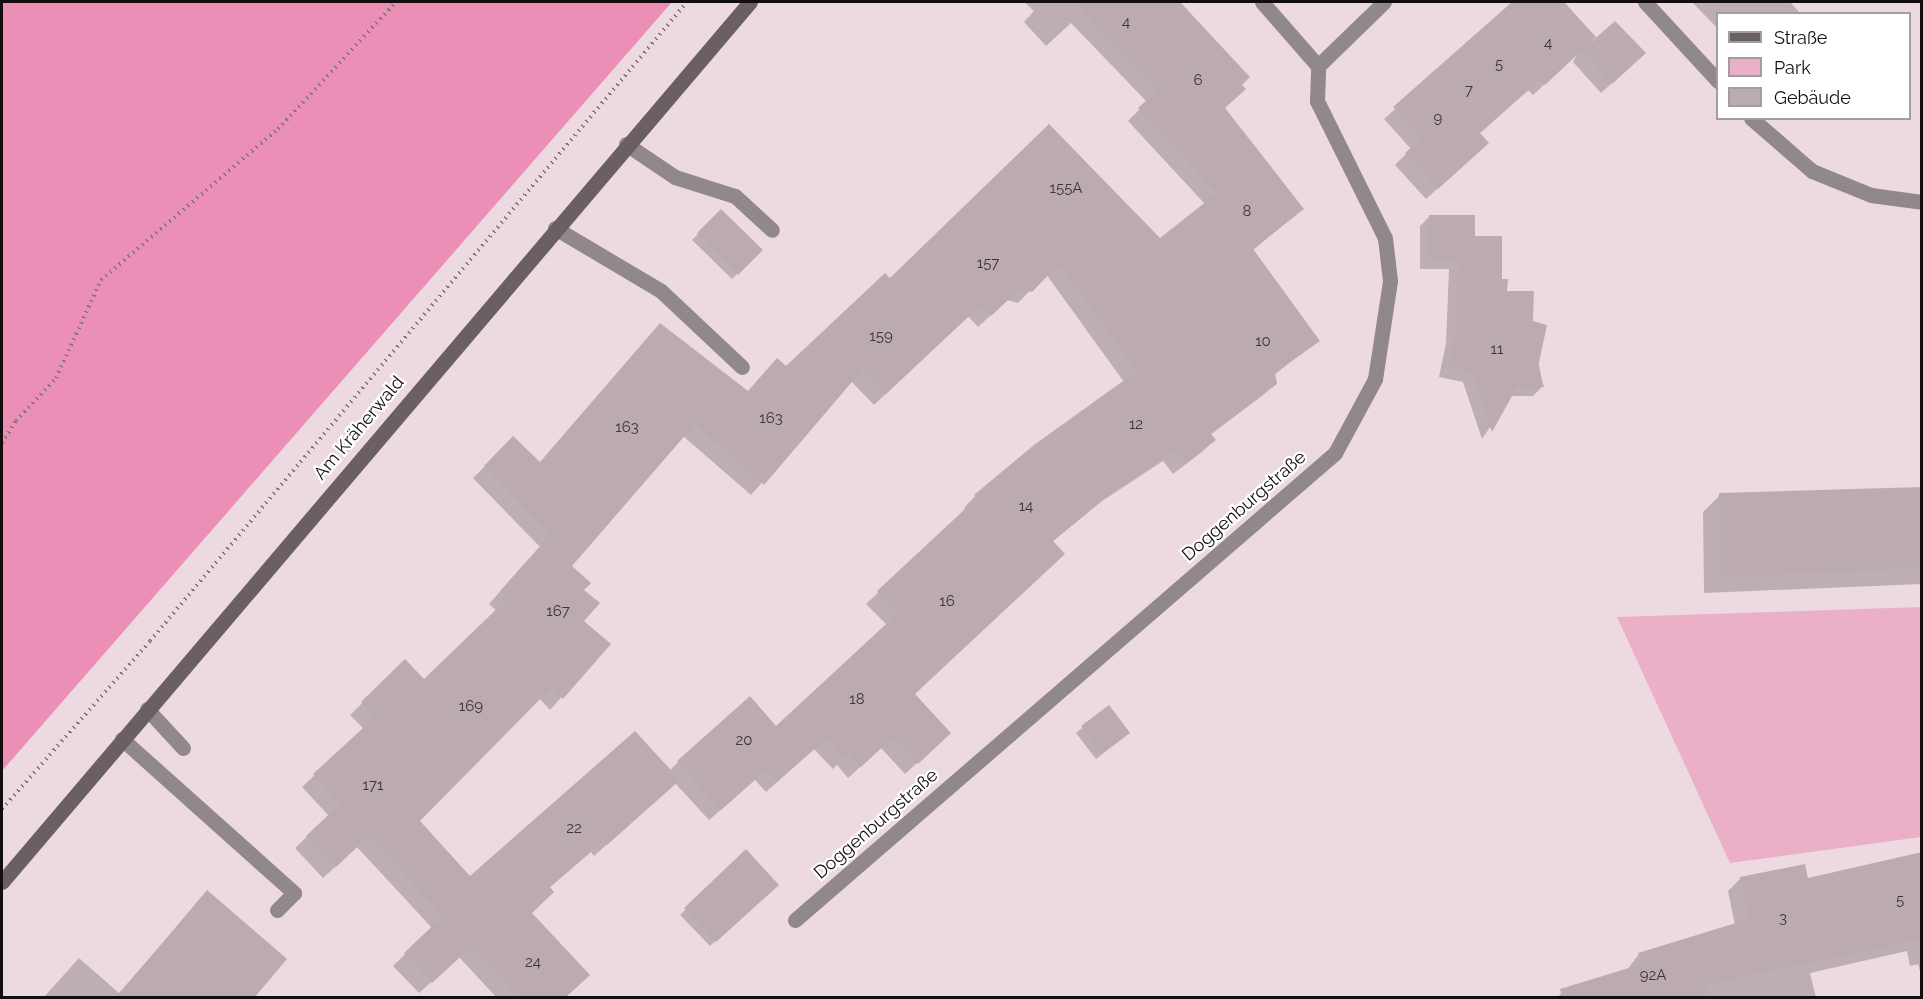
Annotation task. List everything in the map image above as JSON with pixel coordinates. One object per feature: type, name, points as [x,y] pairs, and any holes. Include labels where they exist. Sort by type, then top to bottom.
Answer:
[{"type":"main road","name":"Am Kräherwald","points":[[2,882],[626,144],[750,2]]},
{"type":"street","points":[[1262,2],[1318,66],[1384,2]]},
{"type":"street","points":[[1645,2],[1716,79]]},
{"type":"street","name":"Doggenburgstraße","points":[[795,920],[1335,453],[1375,379],[1390,281],[1385,238],[1317,101],[1318,66]]},
{"type":"street","points":[[1754,120],[1812,171],[1871,195],[1922,202]]},
{"type":"street","points":[[626,144],[675,177],[735,196],[772,230]]},
{"type":"street","points":[[555,228],[662,291],[742,367]]},
{"type":"street","points":[[147,709],[183,748]]},
{"type":"street","points":[[122,739],[294,893],[277,910]]},
{"type":"path","points":[[2,443],[16,421],[56,378],[101,280],[278,129],[396,2]]},
{"type":"path","points":[[2,810],[157,632],[687,2]]},
{"type":"green space","points":[[1921,607],[1921,837],[1730,863],[1617,617]]},
{"type":"shaded area","points":[[2,2],[672,2],[2,771]]},
{"type":"building","points":[[1073,2],[1180,2],[1250,77],[1242,85],[1246,89],[1225,108],[1304,209],[1253,249],[1320,341],[1275,373],[1277,384],[1211,434],[1216,440],[1186,463],[1175,450],[1113,492],[1053,541],[1065,554],[915,694],[951,733],[918,764],[893,737],[861,767],[849,754],[845,758],[827,738],[778,781],[767,769],[721,810],[677,761],[750,696],[776,726],[898,613],[877,591],[977,498],[974,495],[1034,445],[1137,371],[1059,264],[1032,292],[1020,289],[991,316],[981,305],[886,394],[863,369],[764,485],[695,424],[572,566],[591,583],[584,590],[600,603],[584,621],[611,644],[563,699],[552,687],[420,821],[470,876],[635,731],[680,780],[607,845],[603,841],[550,887],[554,892],[532,913],[590,975],[565,998],[519,998],[472,946],[432,983],[404,953],[443,916],[369,836],[336,867],[306,836],[340,804],[313,774],[375,717],[361,702],[405,659],[424,679],[508,598],[500,591],[551,534],[484,466],[513,436],[540,462],[660,323],[748,391],[777,358],[786,366],[885,273],[890,278],[1049,124],[1160,238],[1217,193],[1138,108],[1158,90]]},
{"type":"building","points":[[1512,2],[1564,2],[1596,37],[1545,85],[1540,80],[1480,133],[1489,143],[1438,189],[1405,153],[1421,138],[1393,107]]},
{"type":"building","points":[[1615,21],[1646,53],[1612,84],[1582,50]]},
{"type":"building","points":[[721,209],[763,250],[738,275],[697,233]]},
{"type":"building","points":[[1429,215],[1475,215],[1475,236],[1502,236],[1502,279],[1508,279],[1507,291],[1534,291],[1533,321],[1547,325],[1538,367],[1544,387],[1517,387],[1492,432],[1472,372],[1448,367],[1455,332],[1458,260],[1429,260]]},
{"type":"building","points":[[1922,487],[1922,568],[1721,577],[1719,493]]},
{"type":"building","points":[[1109,705],[1130,733],[1102,754],[1081,726]]},
{"type":"building","points":[[746,849],[779,885],[716,942],[684,908]]},
{"type":"building","points":[[1922,852],[1922,939],[1705,985],[1709,998],[1562,998],[1560,989],[1642,964],[1638,953],[1749,919],[1740,877],[1805,864],[1808,878]]},
{"type":"building","points":[[207,890],[287,959],[254,998],[116,998]]}]
